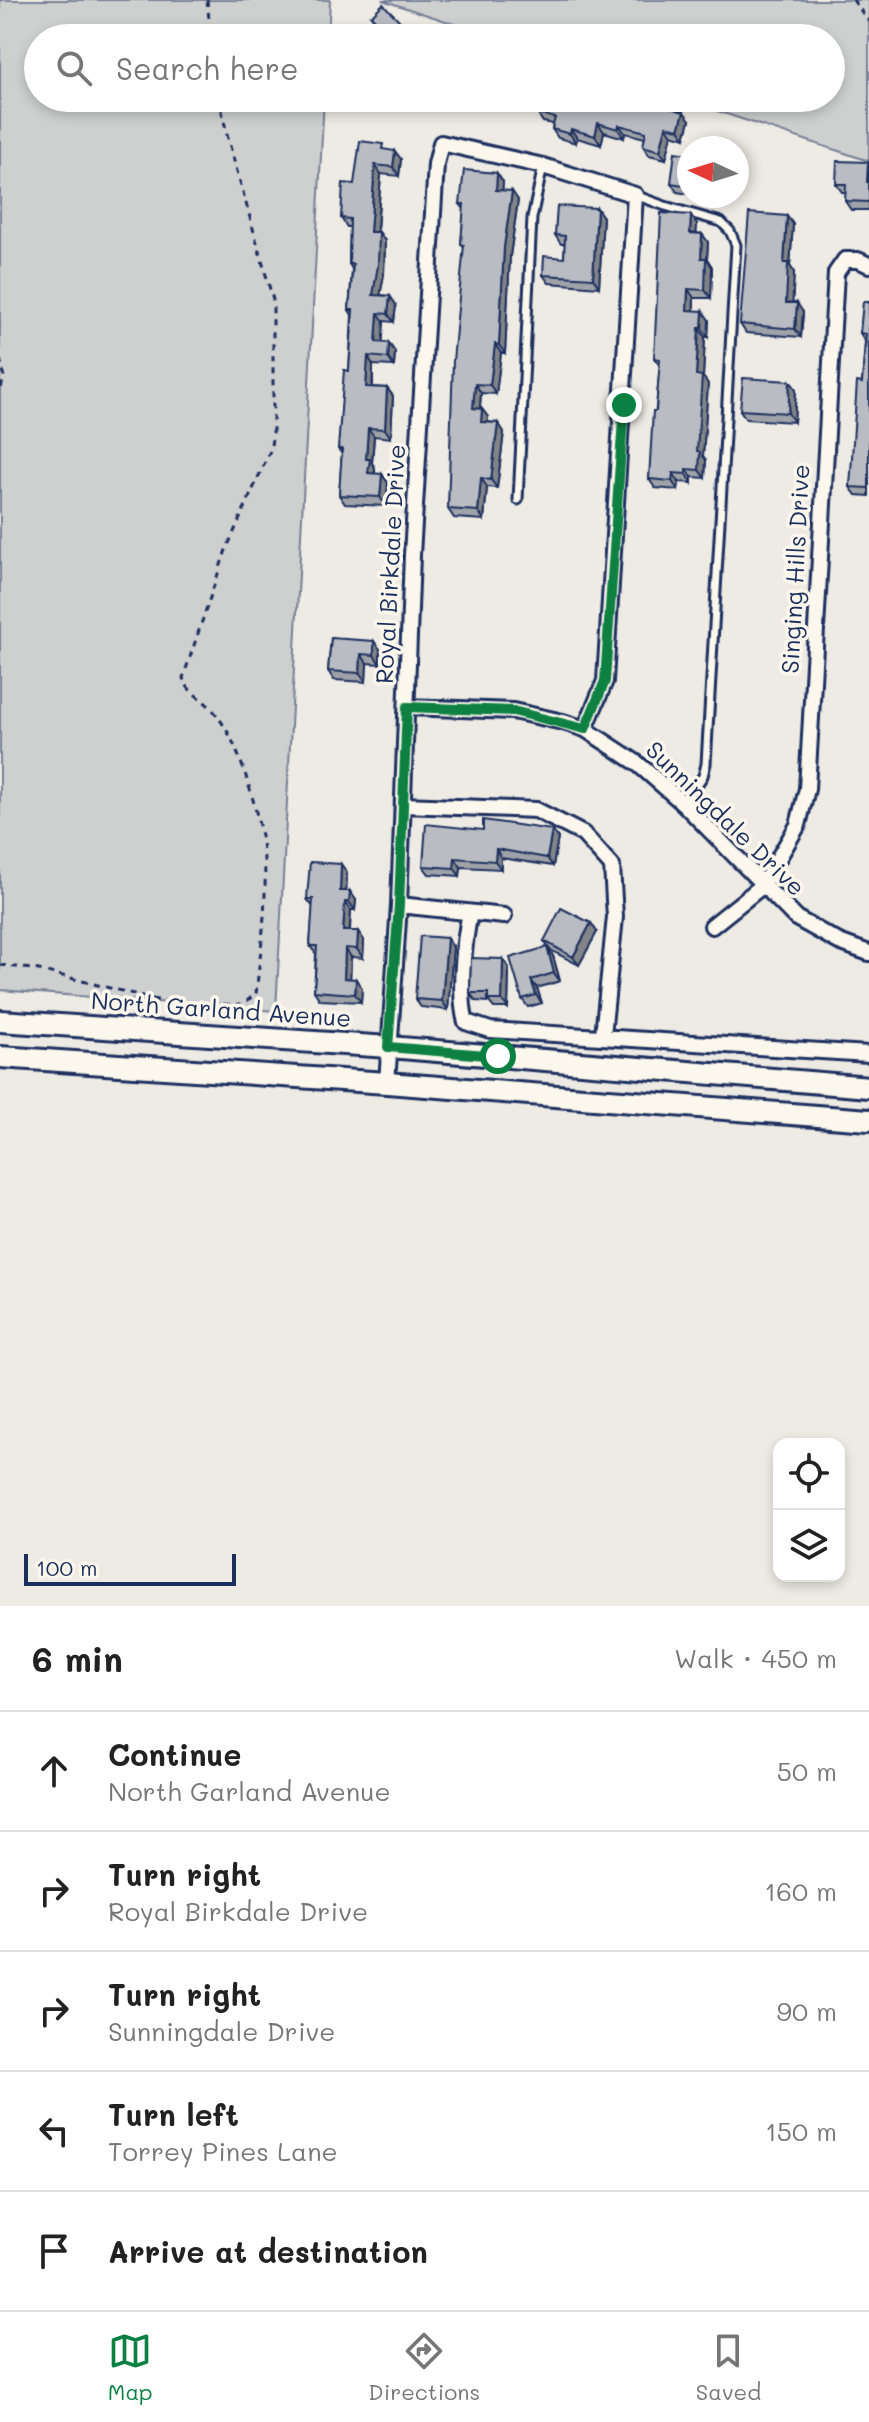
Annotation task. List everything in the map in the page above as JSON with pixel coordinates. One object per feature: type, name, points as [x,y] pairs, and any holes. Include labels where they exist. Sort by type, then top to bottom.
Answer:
[{"type":"main road","name":"North Garland Avenue","points":[[0,1021],[388,1047],[869,1087]]},
{"type":"main road","points":[[0,1057],[869,1120]]},
{"type":"street","name":"Royal Birkdale Drive","points":[[387,1083],[399,905],[413,539],[436,164],[441,143],[543,166]]},
{"type":"street","points":[[543,166],[635,195],[605,681],[585,729]]},
{"type":"street","name":"Singing Hills Drive","points":[[762,886],[798,825],[807,789],[836,273],[845,260],[864,263]]},
{"type":"street","name":"Sunningdale Drive","points":[[407,707],[513,711],[585,729],[637,763],[684,804],[796,918],[839,942],[869,953]]},
{"type":"street","points":[[403,805],[536,810],[583,834],[612,866],[615,917],[603,1035]]},
{"type":"street","points":[[712,926],[762,886]]},
{"type":"street","points":[[399,905],[504,916]]},
{"type":"street","points":[[470,913],[466,929],[462,1008],[466,1022],[490,1030],[869,1054]]},
{"type":"lane","points":[[518,500],[532,218],[543,166]]},
{"type":"lane","points":[[635,195],[721,222],[730,231],[736,245],[706,764],[703,776],[684,804]]},
{"type":"path","points":[[207,0],[210,24]]},
{"type":"path","points":[[853,0],[869,22]]},
{"type":"path","points":[[0,965],[39,970],[157,1000],[236,1005],[256,994],[265,878],[254,810],[231,737],[212,708],[186,687],[183,678],[226,550],[270,451],[273,433],[273,300],[222,112]]},
{"type":"path","points":[[0,359],[4,374],[0,394]]},
{"type":"shaded area","points":[[0,0],[330,0],[329,24],[24,24],[24,112],[323,112],[276,1011],[0,990]]},
{"type":"shaded area","points":[[382,0],[869,0],[869,161],[720,112],[845,112],[845,24],[455,24]]},
{"type":"building","points":[[383,4],[403,24],[379,24],[371,16]]},
{"type":"building","points":[[684,112],[679,129],[666,126],[660,151],[643,146],[646,132],[598,123],[595,136],[571,129],[570,134],[552,129],[555,118],[537,113]]},
{"type":"building","points":[[360,141],[383,144],[382,149],[395,151],[393,167],[375,165],[370,232],[379,232],[373,295],[390,296],[388,314],[378,313],[376,342],[389,343],[388,358],[368,356],[366,387],[387,388],[385,429],[368,428],[366,459],[370,459],[368,473],[382,474],[380,497],[339,495],[342,449],[338,449],[344,370],[349,371],[353,310],[349,310],[353,264],[349,264],[350,219],[341,218],[343,183],[354,184]]},
{"type":"building","points":[[675,152],[677,152],[677,184],[671,183]]},
{"type":"building","points":[[837,161],[868,162],[869,202],[845,201],[846,184],[836,184]]},
{"type":"building","points":[[464,170],[497,173],[496,190],[512,191],[504,247],[499,345],[495,344],[490,385],[475,384],[473,408],[482,409],[481,422],[498,423],[491,480],[481,478],[478,511],[448,509],[453,361],[464,245],[461,244],[464,204],[460,204]]},
{"type":"building","points":[[557,206],[597,208],[593,278],[543,275],[544,256],[564,258],[565,236],[555,235]]},
{"type":"building","points":[[661,213],[691,215],[690,233],[702,234],[701,258],[706,258],[705,290],[688,289],[687,310],[703,311],[696,375],[702,376],[697,451],[700,452],[699,470],[686,469],[686,474],[673,473],[672,481],[649,479],[660,359],[654,358]]},
{"type":"building","points":[[749,213],[787,216],[784,263],[788,263],[786,303],[797,303],[795,329],[740,324]]},
{"type":"building","points":[[863,302],[869,302],[869,488],[850,487],[857,382],[862,383],[866,334],[860,333]]},
{"type":"building","points":[[743,378],[790,381],[788,413],[740,410]]},
{"type":"building","points":[[331,638],[374,641],[374,655],[361,654],[360,673],[328,671]]},
{"type":"building","points":[[483,820],[552,830],[547,858],[496,849],[495,861],[455,858],[454,868],[423,866],[426,824],[483,830]]},
{"type":"building","points":[[310,862],[341,864],[340,891],[350,891],[349,902],[345,902],[343,931],[358,931],[357,949],[345,948],[344,978],[356,979],[355,994],[314,991],[317,946],[310,946],[313,899],[307,899]]},
{"type":"building","points":[[561,908],[591,923],[573,957],[544,941]]},
{"type":"building","points":[[420,936],[447,938],[442,1001],[415,999]]},
{"type":"building","points":[[547,947],[554,973],[531,980],[536,995],[522,999],[510,958]]},
{"type":"building","points":[[471,958],[503,959],[502,1000],[488,1000],[488,993],[470,993]]},
{"type":"route","points":[[498,1056],[388,1047],[399,905],[407,707],[513,711],[585,729],[605,681],[624,405]]}]
